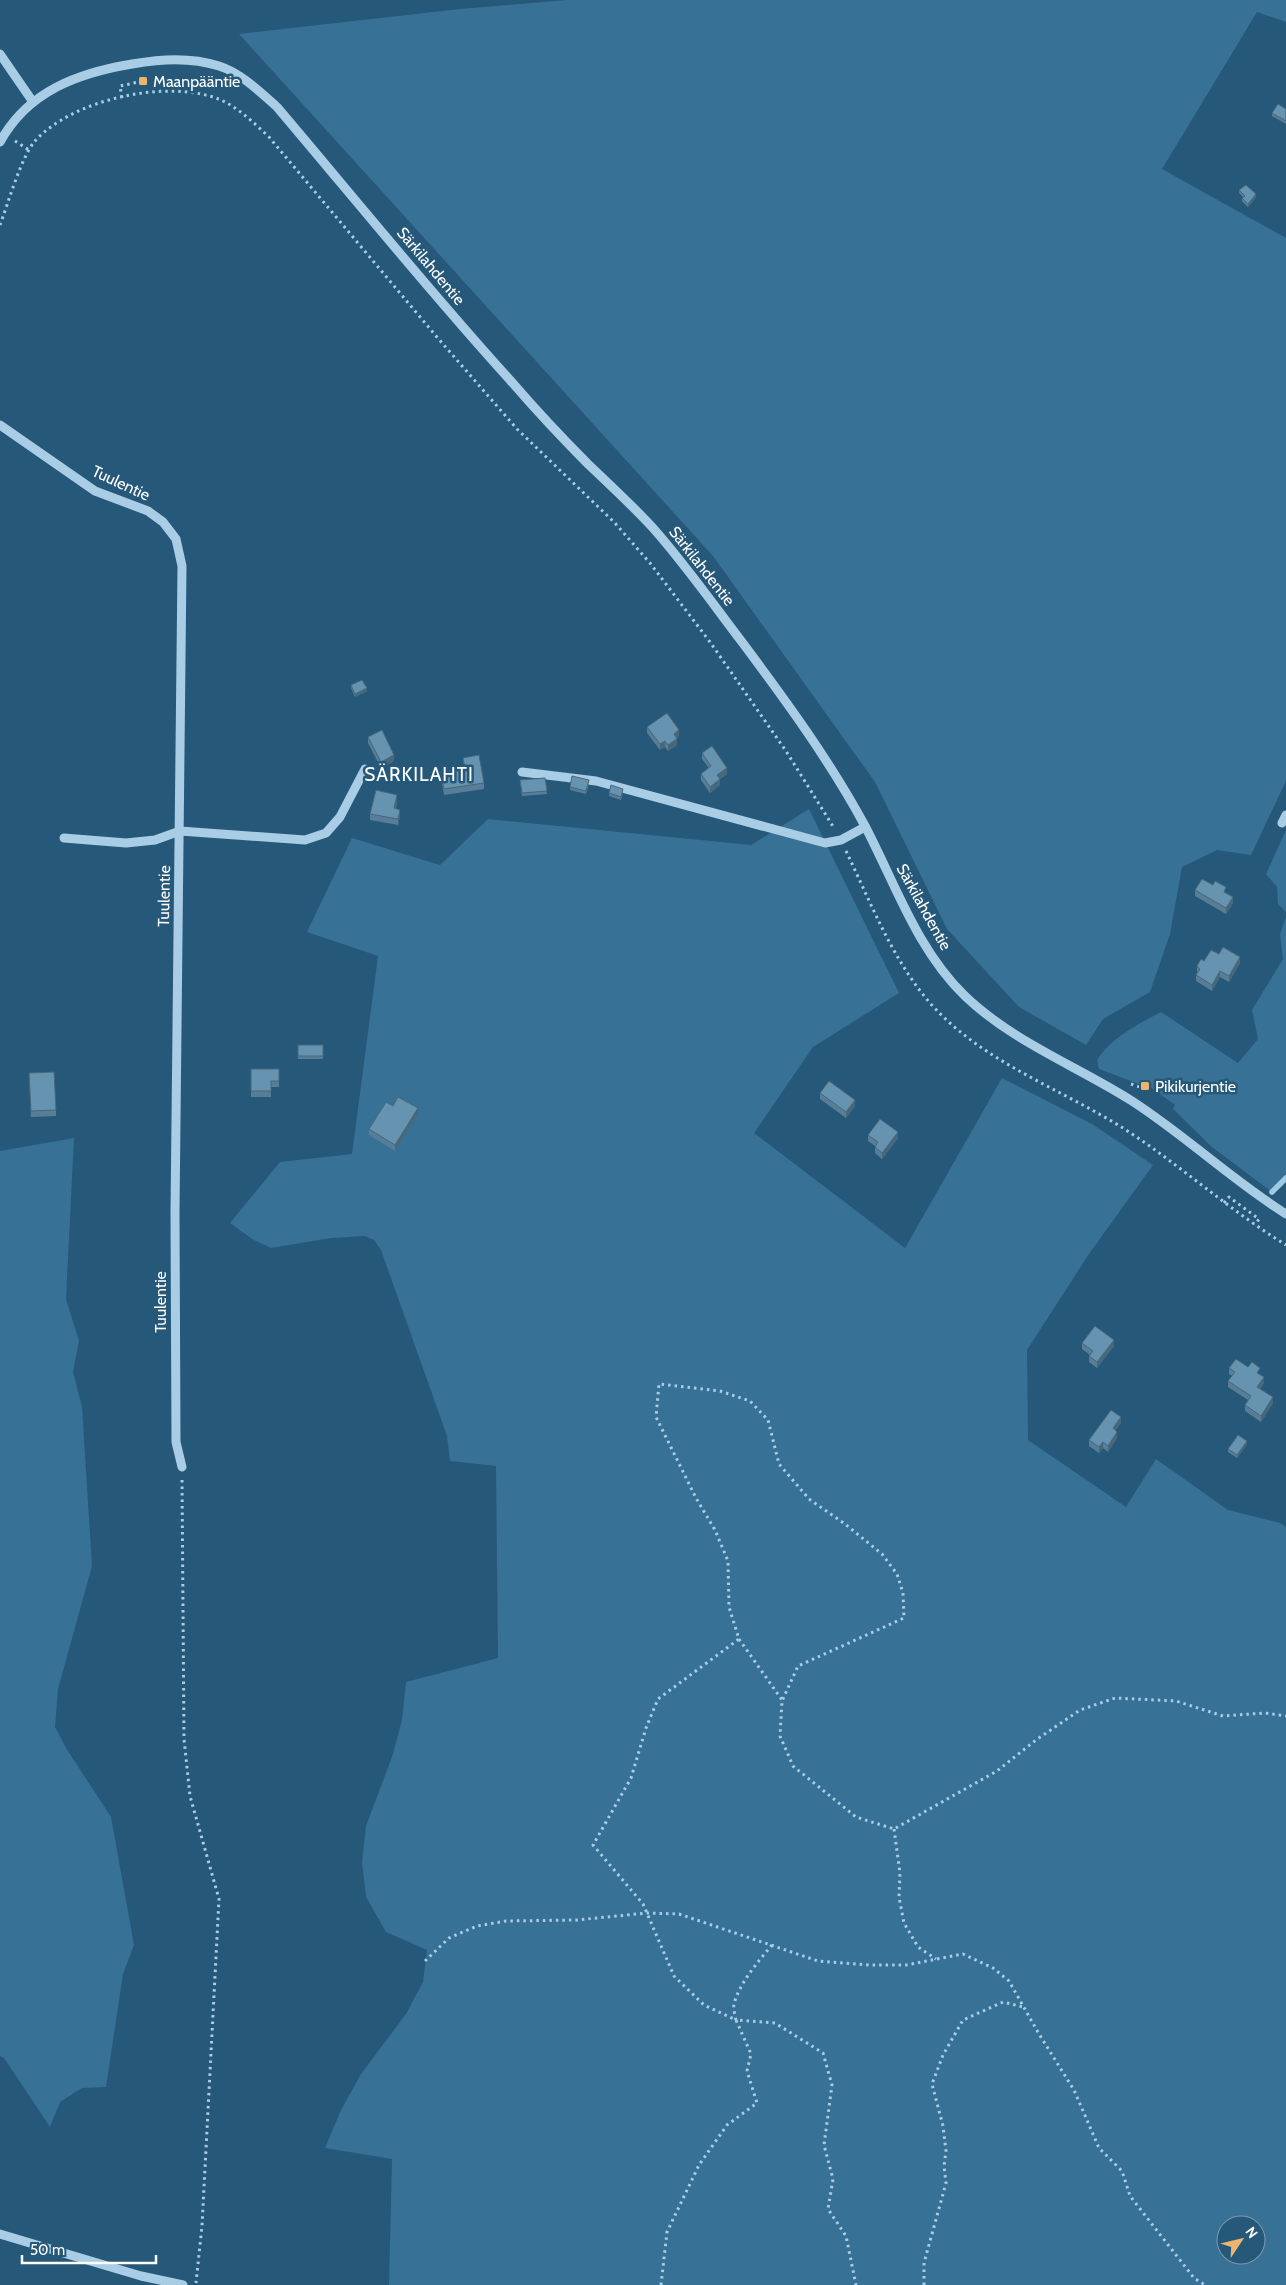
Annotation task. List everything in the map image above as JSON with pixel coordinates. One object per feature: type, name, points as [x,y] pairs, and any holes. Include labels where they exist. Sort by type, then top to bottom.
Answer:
[{"type":"street","points":[[0,54],[33,102]]},
{"type":"street","name":"Särkilahdentie","points":[[0,142],[23,111],[33,102],[53,88],[96,70],[157,60],[188,59],[220,66],[252,85],[263,94],[278,108],[493,362],[547,422],[651,526],[704,590],[800,723],[865,827],[900,901],[950,980],[964,995],[1009,1032],[1112,1088],[1160,1119],[1262,1198],[1286,1214]]},
{"type":"street","name":"Tuulentie","points":[[0,425],[95,491],[148,511],[163,522],[176,539],[182,566],[175,1234],[176,1442],[182,1467]]},
{"type":"street","points":[[64,838],[126,843],[154,840],[180,832],[305,840],[326,833],[340,817],[365,769]]},
{"type":"street","points":[[522,772],[596,782],[824,843],[841,840],[865,827]]},
{"type":"street","points":[[0,2234],[142,2276],[182,2285]]},
{"type":"path","points":[[122,98],[120,86],[143,82]]},
{"type":"path","points":[[0,225],[29,150],[36,141],[67,117],[88,107],[161,90],[200,94],[221,101],[244,114],[269,137],[436,336],[517,429],[614,522],[650,563],[710,642],[781,743],[841,840],[897,957],[912,980],[946,1018],[982,1047],[1012,1066],[1122,1128],[1169,1160],[1224,1203],[1286,1245]]},
{"type":"path","points":[[1224,1203],[1228,1197],[1259,1219],[1255,1225]]},
{"type":"path","points":[[782,1701],[739,1639],[729,1607],[728,1561],[715,1530],[696,1498],[656,1417],[659,1384],[720,1390],[750,1401],[768,1420],[779,1464],[809,1499],[845,1524],[882,1554],[897,1574],[903,1593],[904,1618],[798,1666],[782,1701],[780,1736],[793,1766],[856,1817],[894,1829],[997,1771],[1036,1740],[1080,1710],[1115,1698],[1176,1701],[1223,1716],[1265,1713],[1286,1716]]},
{"type":"path","points":[[182,1467],[184,1739],[190,1796],[219,1899],[202,2226],[196,2285]]},
{"type":"path","points":[[739,1639],[658,1699],[646,1728],[631,1778],[593,1845],[642,1904],[674,1976],[704,2005],[736,2020],[775,2023],[823,2053],[832,2085],[824,2145],[833,2179],[828,2209],[846,2236],[856,2285]]},
{"type":"path","points":[[894,1829],[900,1873],[899,1897],[904,1923],[918,1947],[936,1959]]},
{"type":"path","points":[[425,1961],[449,1938],[477,1926],[506,1920],[577,1920],[646,1913],[679,1914],[818,1961],[870,1966],[906,1965],[963,1954],[993,1968],[1009,1981],[1074,2090],[1099,2148],[1122,2171],[1130,2196],[1194,2278],[1205,2285]]},
{"type":"path","points":[[661,2285],[667,2232],[699,2165],[727,2124],[757,2104],[747,2071],[751,2054],[736,2020],[733,2006],[754,1967],[772,1945]]},
{"type":"path","points":[[924,2285],[924,2263],[946,2183],[944,2166],[946,2151],[943,2126],[932,2084],[943,2056],[963,2020],[1003,2002],[1024,2007]]},
{"type":"shaded area","points":[[568,0],[1286,0],[1286,22],[1257,12],[1162,169],[1286,238],[1286,781],[1251,855],[1217,850],[1182,867],[1170,934],[1150,992],[1103,1019],[1086,1045],[1019,1007],[947,929],[875,782],[713,556],[239,34],[460,9]]},
{"type":"shaded area","points":[[809,809],[899,993],[813,1047],[754,1133],[905,1248],[1002,1078],[1092,1124],[1153,1165],[1089,1254],[1027,1350],[1028,1440],[1126,1507],[1156,1459],[1228,1510],[1280,1523],[1286,1527],[1286,2285],[389,2285],[392,2159],[325,2148],[341,2110],[361,2074],[406,2014],[423,1982],[427,1950],[386,1932],[366,1897],[362,1862],[366,1826],[393,1754],[402,1720],[406,1682],[498,1658],[496,1466],[450,1461],[447,1436],[381,1250],[374,1240],[365,1236],[331,1238],[271,1248],[252,1239],[230,1223],[280,1162],[352,1154],[378,956],[307,932],[352,838],[440,865],[488,819],[751,845]]},
{"type":"shaded area","points":[[1286,830],[1286,912],[1278,904],[1277,887],[1266,874]]},
{"type":"shaded area","points":[[1286,917],[1286,1178],[1272,1192],[1212,1147],[1173,1109],[1175,1105],[1142,1081],[1139,1084],[1099,1069],[1097,1060],[1117,1038],[1161,1012],[1238,1063],[1258,1039],[1252,1010],[1283,959],[1280,934]]},
{"type":"shaded area","points":[[74,1138],[66,1299],[79,1341],[73,1372],[82,1407],[92,1566],[58,1689],[55,1727],[66,1748],[111,1817],[134,1945],[123,1974],[106,2087],[82,2088],[60,2102],[50,2127],[4,2058],[0,2056],[0,1151]]},
{"type":"building","points":[[1278,104],[1286,109],[1286,121],[1272,113]]},
{"type":"building","points":[[1246,185],[1256,194],[1248,204],[1242,198],[1245,196],[1239,190]]},
{"type":"building","points":[[362,680],[367,688],[355,694],[351,685]]},
{"type":"building","points":[[667,713],[679,730],[674,734],[677,739],[668,745],[665,741],[660,744],[647,727]]},
{"type":"building","points":[[382,730],[394,755],[381,762],[368,737]]},
{"type":"building","points":[[712,746],[727,768],[717,775],[720,779],[710,787],[701,774],[711,766],[702,753]]},
{"type":"building","points":[[479,755],[484,783],[444,789],[441,772],[465,768],[463,758]]},
{"type":"building","points":[[572,776],[589,780],[586,791],[570,787]]},
{"type":"building","points":[[545,778],[547,791],[522,793],[520,780]]},
{"type":"building","points":[[611,785],[623,789],[621,797],[609,793]]},
{"type":"building","points":[[376,790],[397,795],[394,808],[400,810],[398,819],[370,814]]},
{"type":"building","points":[[1202,879],[1213,885],[1215,881],[1226,887],[1224,892],[1233,897],[1226,908],[1195,890]]},
{"type":"building","points":[[1223,947],[1240,957],[1229,976],[1220,971],[1212,985],[1196,975],[1200,969],[1197,966],[1201,959],[1204,961],[1211,950],[1219,954]]},
{"type":"building","points":[[298,1045],[323,1045],[323,1056],[298,1056]]},
{"type":"building","points":[[251,1069],[279,1069],[279,1081],[271,1081],[271,1091],[251,1091]]},
{"type":"building","points":[[54,1072],[56,1110],[31,1111],[29,1073]]},
{"type":"building","points":[[829,1081],[855,1100],[846,1112],[820,1093]]},
{"type":"building","points":[[398,1097],[418,1108],[395,1145],[369,1129],[386,1102],[393,1106]]},
{"type":"building","points":[[880,1119],[898,1132],[882,1153],[875,1147],[878,1142],[868,1135]]},
{"type":"building","points":[[1095,1326],[1114,1340],[1097,1362],[1089,1356],[1093,1351],[1082,1343]]},
{"type":"building","points":[[1236,1359],[1248,1367],[1252,1362],[1260,1368],[1257,1373],[1264,1377],[1257,1387],[1273,1397],[1261,1416],[1245,1405],[1251,1396],[1228,1381],[1235,1372],[1229,1368]]},
{"type":"building","points":[[1111,1410],[1121,1417],[1113,1428],[1117,1432],[1108,1446],[1103,1442],[1099,1447],[1089,1440]]},
{"type":"building","points":[[1238,1435],[1247,1441],[1237,1455],[1228,1449]]},
{"type":"waterway","points":[[1272,1192],[1286,1178]]},
{"type":"place","name":"Maanpääntie","points":[[143,81]]},
{"type":"place","name":"Pikikurjentie","points":[[1145,1086]]},
{"type":"district","name":"SÄRKILAHTI","points":[[419,774]]}]
